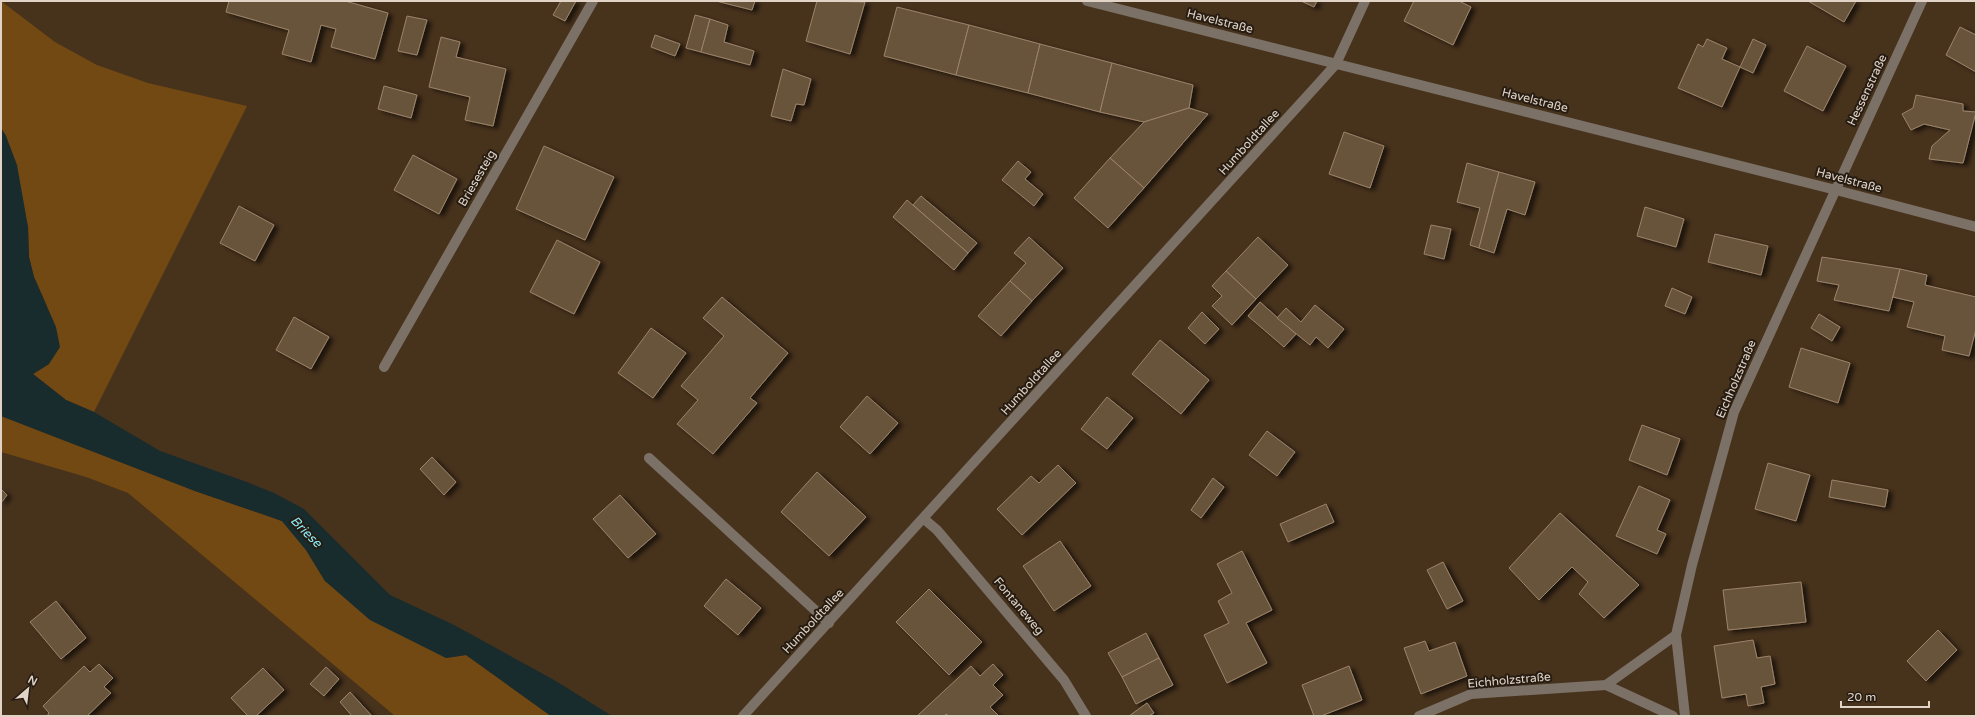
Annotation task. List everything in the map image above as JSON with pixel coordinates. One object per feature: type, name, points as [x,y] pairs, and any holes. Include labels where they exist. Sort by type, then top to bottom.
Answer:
[{"type":"street","name":"Briesesteig","points":[[384,367],[593,1]]},
{"type":"street","name":"Havelstraße","points":[[1086,1],[1836,190],[1976,227]]},
{"type":"street","name":"Humboldtallee","points":[[743,716],[924,519],[1336,64],[1365,1]]},
{"type":"street","name":"Hessenstraße","points":[[1836,190],[1922,1]]},
{"type":"street","name":"Eichholzstraße","points":[[1685,716],[1676,635],[1692,565],[1734,412],[1836,190]]},
{"type":"street","points":[[649,458],[829,623]]},
{"type":"street","name":"Fontaneweg","points":[[924,519],[937,530],[1064,680],[1086,716]]},
{"type":"street","points":[[1606,685],[1676,635]]},
{"type":"street","name":"Eichholzstraße","points":[[1418,716],[1471,694],[1606,685],[1673,716]]},
{"type":"shaded area","points":[[1,1],[55,42],[97,65],[148,83],[247,106],[94,412],[66,400],[33,374],[49,364],[47,306],[34,277],[29,257],[28,227],[6,136],[1,128]]},
{"type":"shaded area","points":[[1,416],[195,491],[282,521],[306,550],[325,581],[446,658],[466,655],[551,716],[395,716],[128,493],[86,477],[1,452]]},
{"type":"water","name":"Briese","points":[[1,128],[6,136],[17,165],[28,227],[29,257],[34,277],[56,327],[60,347],[49,364],[33,374],[66,400],[94,412],[160,451],[274,493],[304,509],[390,595],[454,625],[554,680],[612,716],[551,716],[466,655],[446,658],[370,620],[325,581],[306,550],[282,521],[195,491],[1,416]]},
{"type":"building","points":[[229,1],[345,1],[388,13],[375,59],[331,47],[336,29],[321,25],[311,62],[282,54],[289,30],[226,12]]},
{"type":"building","points":[[561,1],[576,1],[565,21],[553,15]]},
{"type":"building","points":[[716,1],[755,1],[752,10]]},
{"type":"building","points":[[817,1],[865,2],[850,54],[806,41]]},
{"type":"building","points":[[1301,1],[1317,1],[1314,7]]},
{"type":"building","points":[[1414,1],[1459,1],[1471,7],[1453,45],[1404,21]]},
{"type":"building","points":[[1808,1],[1856,1],[1844,22]]},
{"type":"building","points":[[897,7],[969,25],[956,75],[884,56]]},
{"type":"building","points":[[695,15],[710,19],[701,52],[686,48]]},
{"type":"building","points":[[407,16],[427,20],[417,55],[398,51]]},
{"type":"building","points":[[710,19],[728,25],[724,42],[754,51],[750,65],[701,52]]},
{"type":"building","points":[[969,25],[1040,44],[1028,93],[956,75]]},
{"type":"building","points":[[1960,27],[1976,35],[1976,72],[1946,55]]},
{"type":"building","points":[[655,35],[680,44],[675,56],[651,47]]},
{"type":"building","points":[[441,37],[460,42],[456,57],[506,69],[493,126],[465,120],[470,97],[429,87]]},
{"type":"building","points":[[1707,39],[1727,48],[1722,59],[1740,67],[1722,107],[1678,88],[1698,44],[1703,47]]},
{"type":"building","points":[[1753,39],[1766,45],[1753,73],[1740,67]]},
{"type":"building","points":[[1040,44],[1112,63],[1100,112],[1028,93]]},
{"type":"building","points":[[1807,46],[1846,66],[1823,111],[1784,91]]},
{"type":"building","points":[[1112,63],[1193,85],[1189,108],[1144,122],[1100,112]]},
{"type":"building","points":[[783,69],[811,79],[804,105],[796,104],[791,121],[771,116]]},
{"type":"building","points":[[384,86],[417,95],[411,118],[378,109]]},
{"type":"building","points":[[1916,95],[1963,104],[1963,111],[1976,112],[1963,163],[1929,159],[1932,146],[1950,130],[1924,124],[1911,130],[1902,114],[1913,108]]},
{"type":"building","points":[[1189,108],[1208,114],[1144,188],[1110,158],[1144,122]]},
{"type":"building","points":[[1344,132],[1384,146],[1370,188],[1329,174]]},
{"type":"building","points":[[544,146],[614,177],[585,240],[516,209]]},
{"type":"building","points":[[413,155],[457,179],[439,214],[394,190]]},
{"type":"building","points":[[1110,158],[1144,188],[1108,228],[1074,198]]},
{"type":"building","points":[[1018,161],[1031,172],[1025,179],[1043,194],[1034,206],[1002,180]]},
{"type":"building","points":[[1467,163],[1499,172],[1479,248],[1470,245],[1480,208],[1457,202]]},
{"type":"building","points":[[1499,172],[1535,182],[1525,215],[1507,209],[1494,253],[1479,248]]},
{"type":"building","points":[[921,196],[977,243],[968,253],[913,205]]},
{"type":"building","points":[[907,200],[968,253],[954,270],[893,217]]},
{"type":"building","points":[[239,206],[274,225],[255,261],[220,243]]},
{"type":"building","points":[[1645,207],[1684,219],[1676,247],[1637,236]]},
{"type":"building","points":[[1431,225],[1451,229],[1444,259],[1424,254]]},
{"type":"building","points":[[1715,234],[1768,246],[1761,275],[1708,262]]},
{"type":"building","points":[[1029,237],[1063,268],[1032,301],[1010,281],[1026,263],[1014,253]]},
{"type":"building","points":[[1258,237],[1288,265],[1256,299],[1226,271]]},
{"type":"building","points":[[557,240],[600,262],[574,314],[530,292]]},
{"type":"building","points":[[1822,257],[1900,269],[1889,311],[1834,300],[1839,285],[1817,281]]},
{"type":"building","points":[[1900,269],[1927,275],[1925,285],[1976,297],[1976,329],[1969,356],[1942,350],[1945,336],[1907,327],[1914,302],[1893,297]]},
{"type":"building","points":[[1226,271],[1256,299],[1232,325],[1212,306],[1222,296],[1212,286]]},
{"type":"building","points":[[1010,281],[1032,301],[1001,336],[978,316]]},
{"type":"building","points":[[1672,288],[1692,297],[1685,314],[1665,306]]},
{"type":"building","points":[[722,297],[788,353],[750,398],[757,403],[713,454],[677,424],[698,400],[681,386],[724,336],[703,318]]},
{"type":"building","points":[[1260,302],[1296,334],[1284,347],[1248,316]]},
{"type":"building","points":[[1315,305],[1344,329],[1328,348],[1316,337],[1310,345],[1277,318],[1286,308],[1301,322]]},
{"type":"building","points":[[1202,312],[1219,329],[1205,344],[1188,328]]},
{"type":"building","points":[[1819,314],[1840,327],[1832,341],[1811,328]]},
{"type":"building","points":[[294,317],[329,337],[311,369],[276,350]]},
{"type":"building","points":[[651,328],[686,353],[653,398],[618,373]]},
{"type":"building","points":[[1160,340],[1209,380],[1181,414],[1132,374]]},
{"type":"building","points":[[1801,348],[1850,363],[1838,403],[1789,387]]},
{"type":"building","points":[[867,396],[898,423],[870,454],[840,427]]},
{"type":"building","points":[[1107,397],[1133,418],[1107,449],[1081,429]]},
{"type":"building","points":[[1642,425],[1680,439],[1667,475],[1629,460]]},
{"type":"building","points":[[1267,431],[1295,452],[1277,476],[1249,455]]},
{"type":"building","points":[[432,457],[456,482],[444,495],[420,469]]},
{"type":"building","points":[[1768,463],[1810,475],[1796,521],[1755,509]]},
{"type":"building","points":[[1058,465],[1076,483],[1022,535],[997,509],[1031,476],[1039,483]]},
{"type":"building","points":[[817,472],[866,517],[829,556],[781,512]]},
{"type":"building","points":[[1213,478],[1224,487],[1201,518],[1191,510]]},
{"type":"building","points":[[1832,480],[1888,490],[1885,507],[1829,497]]},
{"type":"building","points":[[1639,486],[1670,500],[1657,530],[1666,534],[1657,554],[1616,536]]},
{"type":"building","points":[[1,489],[7,495],[1,503]]},
{"type":"building","points":[[620,495],[656,534],[628,558],[593,519]]},
{"type":"building","points":[[1326,504],[1334,522],[1288,542],[1280,524]]},
{"type":"building","points":[[1560,513],[1639,585],[1604,618],[1579,594],[1588,582],[1572,567],[1539,600],[1509,568]]},
{"type":"building","points":[[1060,541],[1091,586],[1054,611],[1023,566]]},
{"type":"building","points":[[1242,551],[1272,610],[1246,623],[1267,663],[1227,683],[1204,635],[1229,623],[1218,601],[1232,593],[1217,564]]},
{"type":"building","points":[[1443,562],[1463,601],[1447,609],[1427,570]]},
{"type":"building","points":[[726,579],[761,608],[738,635],[704,606]]},
{"type":"building","points":[[1801,582],[1806,622],[1728,630],[1723,590]]},
{"type":"building","points":[[929,589],[982,642],[949,675],[896,622]]},
{"type":"building","points":[[56,601],[86,638],[61,659],[30,622]]},
{"type":"building","points":[[1938,630],[1957,650],[1926,681],[1907,661]]},
{"type":"building","points":[[1146,633],[1159,658],[1122,677],[1108,653]]},
{"type":"building","points":[[1753,640],[1757,658],[1770,656],[1775,684],[1761,687],[1764,703],[1748,706],[1746,694],[1722,698],[1714,646]]},
{"type":"building","points":[[1425,641],[1429,651],[1455,642],[1467,676],[1421,694],[1404,648]]},
{"type":"building","points":[[1159,658],[1173,685],[1136,704],[1122,677]]},
{"type":"building","points":[[99,664],[113,678],[104,687],[111,693],[87,716],[47,716],[49,713],[43,706],[84,666],[90,672]]},
{"type":"building","points":[[993,664],[1003,675],[993,685],[1003,695],[990,707],[999,716],[949,716],[946,714],[944,716],[917,716],[971,666],[980,676]]},
{"type":"building","points":[[1349,666],[1362,700],[1321,716],[1314,716],[1302,685]]},
{"type":"building","points":[[326,667],[339,679],[324,696],[310,684]]},
{"type":"building","points":[[263,668],[284,690],[256,716],[248,716],[231,698]]},
{"type":"building","points":[[350,692],[372,716],[352,716],[340,702]]},
{"type":"building","points":[[1147,703],[1154,713],[1149,716],[1129,716]]}]
